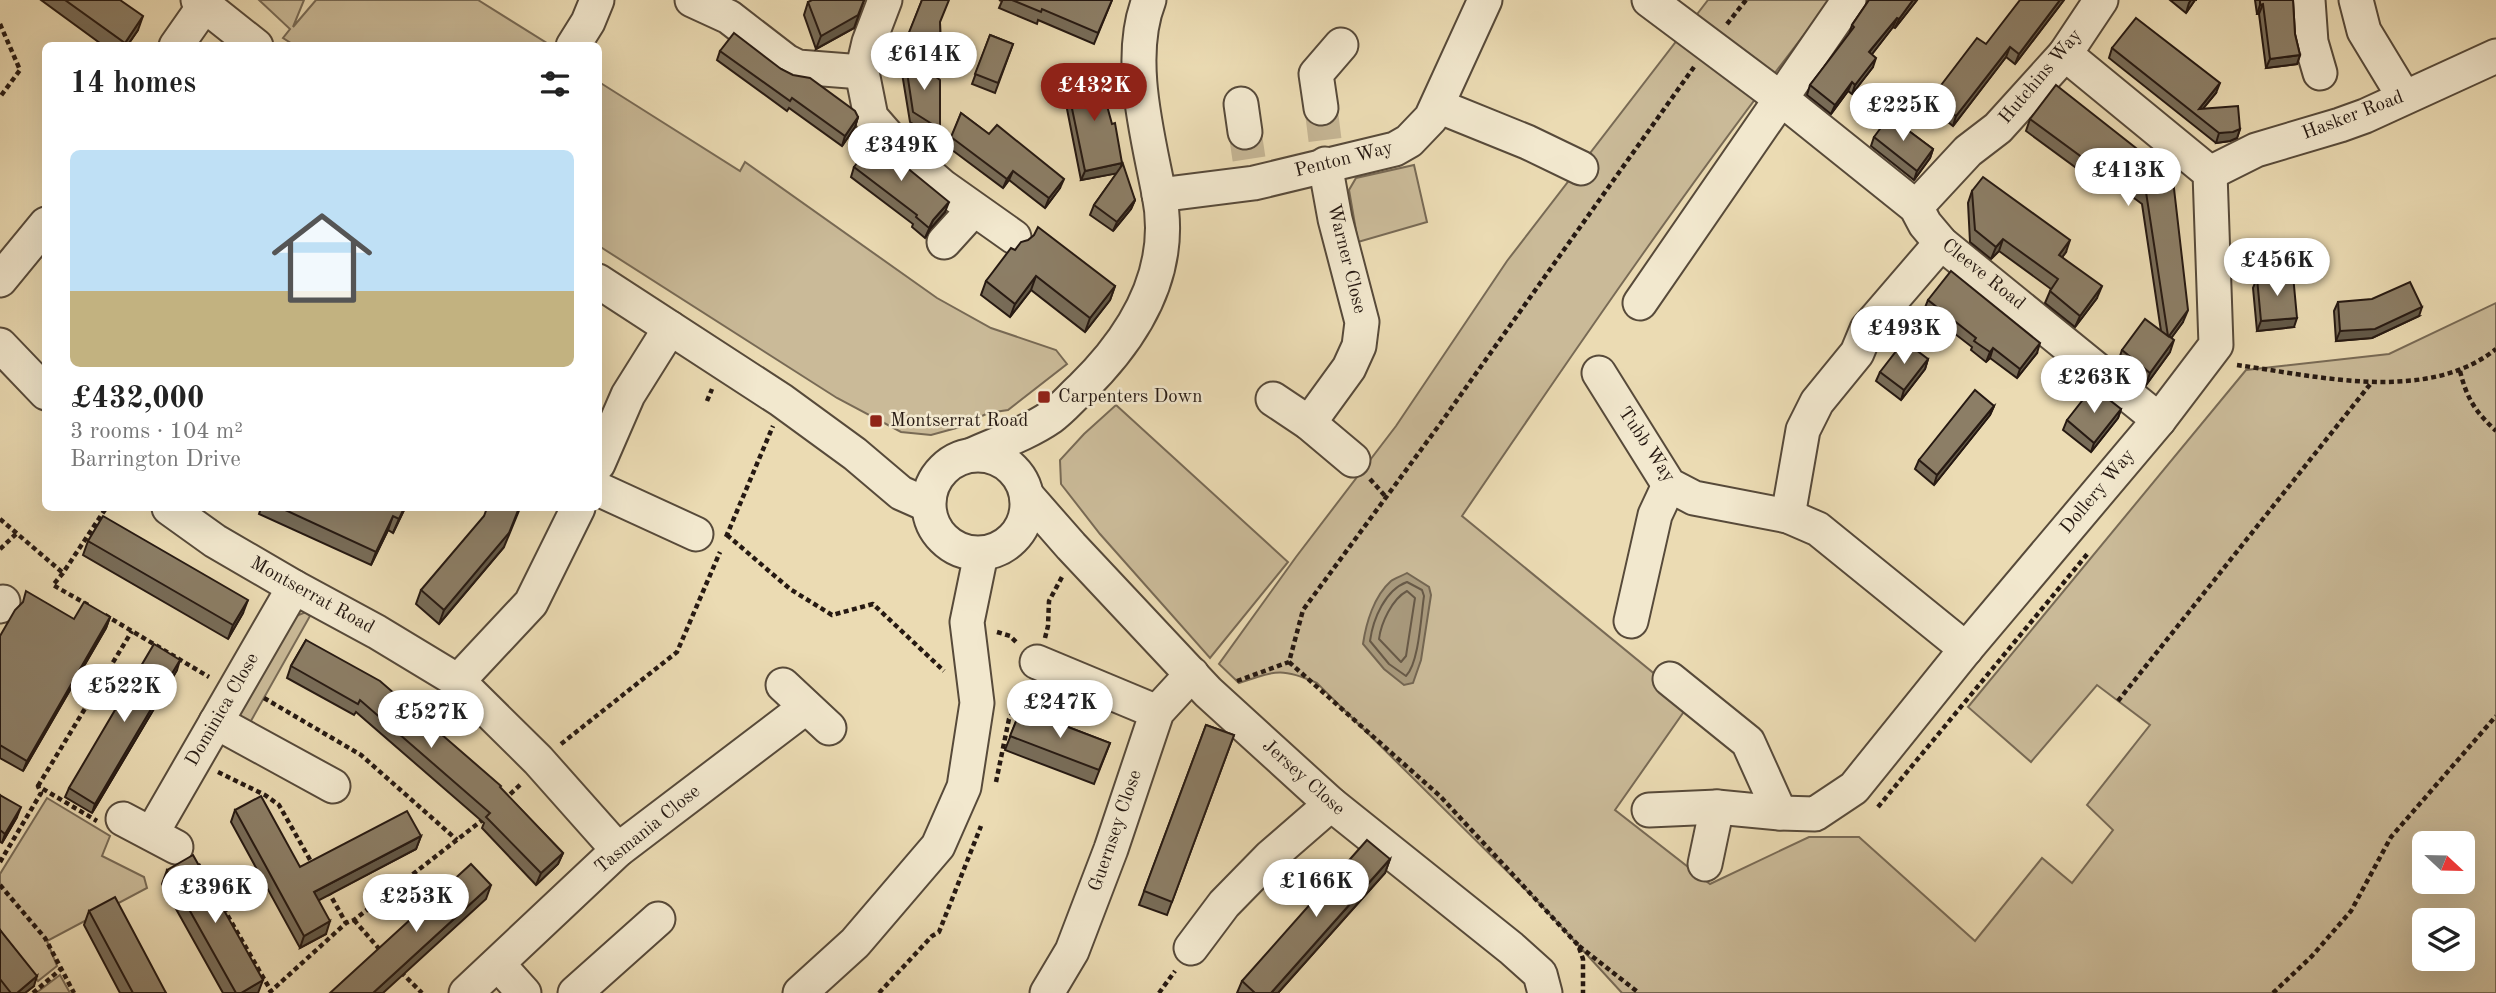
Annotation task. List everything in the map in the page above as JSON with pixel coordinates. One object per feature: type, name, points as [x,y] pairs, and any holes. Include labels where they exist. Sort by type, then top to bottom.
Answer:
[{"type":"street","points":[[576,42],[597,0]]},
{"type":"street","points":[[692,0],[729,17],[786,61],[798,67],[862,72]]},
{"type":"street","points":[[885,0],[869,42],[862,72],[871,117],[898,148],[973,210],[1014,237]]},
{"type":"street","name":"Penton Way","points":[[1159,195],[1247,144],[1325,144],[1395,149],[1409,141],[1431,118],[1438,106],[1485,0]]},
{"type":"street","name":"Cleeve Road","points":[[1649,0],[1780,98],[1916,207],[1925,224],[1941,243],[2160,420]]},
{"type":"street","points":[[1640,303],[1849,0]]},
{"type":"street","name":"Hutchins Way","points":[[1916,207],[1968,150],[1998,128],[2065,54],[2101,0]]},
{"type":"street","points":[[2308,0],[2311,42],[2320,73]]},
{"type":"street","points":[[2356,0],[2364,31],[2404,97]]},
{"type":"street","points":[[178,42],[201,3],[251,42]]},
{"type":"street","points":[[800,993],[855,943],[939,846],[964,786],[977,703],[969,616],[946,542],[935,528],[928,505],[931,488],[941,472],[954,460],[1033,428],[1052,416],[1093,377],[1121,344],[1143,310],[1156,278],[1163,246],[1163,218],[1147,142],[1137,4]]},
{"type":"street","name":"Warner Close","points":[[1309,423],[1349,369],[1359,346],[1362,322],[1335,219],[1316,74],[1341,45]]},
{"type":"street","points":[[2065,54],[2210,173]]},
{"type":"street","name":"Hasker Road","points":[[2210,173],[2256,150],[2340,125],[2496,57]]},
{"type":"street","points":[[1438,106],[1527,142],[1581,169]]},
{"type":"street","name":"Dollery Way","points":[[1649,810],[1717,807],[1815,814],[1854,788],[1966,649],[2160,420],[2216,345],[2210,173]]},
{"type":"street","points":[[944,242],[973,210]]},
{"type":"street","points":[[0,280],[42,230]]},
{"type":"street","points":[[1788,516],[1803,430],[1817,402],[1857,353],[1867,328],[1941,243]]},
{"type":"street","points":[[602,284],[781,400],[855,454],[901,493],[928,505]]},
{"type":"street","points":[[602,455],[628,395],[670,328]]},
{"type":"street","points":[[0,345],[42,389]]},
{"type":"street","name":"Tubb Way","points":[[1599,373],[1669,485],[1694,498],[1788,516],[1818,529],[1966,649]]},
{"type":"street","points":[[1273,399],[1309,423],[1353,460]]},
{"type":"street","points":[[946,542],[963,552],[981,554],[999,550],[1021,530],[1027,514],[1021,483],[1033,428]]},
{"type":"street","points":[[855,454],[915,469],[941,472]]},
{"type":"street","points":[[974,454],[991,456],[1007,463],[1021,483]]},
{"type":"street","name":"Jersey Close","points":[[1021,483],[1071,546],[1200,683],[1331,804],[1540,974],[1545,993]]},
{"type":"street","points":[[1631,621],[1655,515],[1669,485]]},
{"type":"street","points":[[602,491],[712,535]]},
{"type":"street","name":"Montserrat Road","points":[[173,511],[215,541],[458,681],[538,760],[618,850]]},
{"type":"street","points":[[458,681],[531,603],[577,511]]},
{"type":"street","points":[[1013,540],[1071,546]]},
{"type":"street","points":[[969,616],[981,554]]},
{"type":"street","name":"Dominica Close","points":[[139,831],[195,760],[294,587]]},
{"type":"street","points":[[1028,653],[1157,712]]},
{"type":"street","points":[[1670,679],[1748,742],[1780,813]]},
{"type":"street","name":"Guernsey Close","points":[[1047,993],[1072,951],[1111,849],[1157,712],[1200,683]]},
{"type":"street","name":"Tasmania Close","points":[[466,993],[618,850],[806,707]]},
{"type":"street","points":[[216,722],[333,786]]},
{"type":"street","points":[[1191,948],[1224,904],[1270,857],[1331,804]]},
{"type":"street","points":[[1706,864],[1717,807]]},
{"type":"street","points":[[575,993],[658,919]]},
{"type":"street","points":[[498,964],[524,993]]},
{"type":"path","points":[[1289,662],[1303,610],[1440,424],[1709,44],[1746,0]]},
{"type":"path","points":[[0,24],[20,70],[0,97]]},
{"type":"path","points":[[2237,365],[2359,382],[2406,381],[2460,371],[2496,349]]},
{"type":"path","points":[[2460,371],[2476,413],[2496,431]]},
{"type":"path","points":[[2118,701],[2372,382]]},
{"type":"path","points":[[555,749],[677,652],[712,535],[773,425]]},
{"type":"path","points":[[104,511],[52,585],[212,678]]},
{"type":"path","points":[[0,519],[63,573]]},
{"type":"path","points":[[0,549],[16,534]]},
{"type":"path","points":[[712,535],[832,615],[873,604],[948,675]]},
{"type":"path","points":[[969,616],[1010,636],[1028,653]]},
{"type":"path","points":[[38,786],[132,631]]},
{"type":"path","points":[[1200,683],[1289,662]]},
{"type":"path","points":[[1289,662],[1440,796],[1578,945],[1639,993]]},
{"type":"path","points":[[264,698],[361,755],[457,840]]},
{"type":"path","points":[[2273,993],[2312,956],[2351,911],[2391,837],[2496,716]]},
{"type":"path","points":[[195,760],[265,795],[279,805],[315,868]]},
{"type":"path","points":[[498,806],[528,777]]},
{"type":"path","points":[[38,786],[193,855],[270,992],[346,923],[488,815]]},
{"type":"path","points":[[0,862],[41,793],[38,786]]},
{"type":"path","points":[[0,885],[45,938],[74,993]]},
{"type":"path","points":[[327,890],[346,923]]},
{"type":"path","points":[[354,919],[383,953]]},
{"type":"path","points":[[1578,945],[1583,959],[1583,993]]},
{"type":"path","points":[[392,963],[422,993]]},
{"type":"path","points":[[33,993],[61,969]]},
{"type":"shaded area","points":[[259,0],[304,0],[293,27],[316,0],[478,0],[545,42],[289,42],[283,38],[290,29]]},
{"type":"shaded area","points":[[1708,0],[1831,0],[1688,191],[1462,516],[1690,703],[1615,810],[1710,884],[1809,837],[1859,837],[1975,941],[2042,858],[2072,883],[2113,830],[2087,805],[2150,725],[2097,685],[2031,762],[1968,707],[2246,370],[2389,354],[2496,303],[2496,993],[1622,993],[1544,908],[1317,683],[1278,672],[1239,683],[1219,664],[1396,426],[1507,261]]},
{"type":"shaded area","points":[[602,84],[740,171],[745,162],[937,298],[991,328],[1056,350],[1067,364],[1008,410],[988,413],[960,427],[931,435],[901,432],[837,398],[602,248]]},
{"type":"shaded area","points":[[1414,165],[1427,222],[1358,242],[1349,190],[1356,178]]},
{"type":"shaded area","points":[[1116,405],[1288,562],[1210,658],[1100,534],[1061,484],[1060,460]]},
{"type":"shaded area","points":[[306,612],[310,616],[247,728],[239,717],[239,708],[296,616]]},
{"type":"shaded area","points":[[47,798],[110,836],[102,856],[144,877],[147,888],[47,941],[57,966],[38,981],[0,936],[0,874]]},
{"type":"shaded area","points":[[60,975],[70,993],[36,993]]},
{"type":"water","points":[[1407,573],[1429,587],[1431,595],[1421,660],[1413,683],[1404,685],[1384,669],[1363,644],[1375,602],[1391,581]]},
{"type":"building","points":[[65,0],[120,0],[143,16],[124,42]]},
{"type":"building","points":[[864,0],[858,15],[821,36],[808,2]]},
{"type":"building","points":[[922,0],[949,0],[940,22],[941,59],[904,45]]},
{"type":"building","points":[[1012,0],[1112,0],[1098,33],[1042,9],[1041,12]]},
{"type":"building","points":[[1869,0],[1913,0],[1869,52],[1876,58],[1855,85],[1852,82],[1835,105],[1810,85],[1854,27],[1852,25]]},
{"type":"building","points":[[2020,0],[2060,0],[2019,54],[2010,47],[1956,116],[1932,97],[1977,38],[1986,44]]},
{"type":"building","points":[[2260,0],[2293,0],[2295,34],[2300,55],[2270,59],[2263,4],[2260,5]]},
{"type":"building","points":[[2136,18],[2220,83],[2199,109],[2238,106],[2240,129],[2219,133],[2112,48]]},
{"type":"building","points":[[734,33],[781,69],[793,75],[810,78],[855,111],[858,117],[845,136],[720,51]]},
{"type":"building","points":[[990,35],[1013,44],[998,83],[975,74]]},
{"type":"building","points":[[904,52],[940,80],[940,129],[913,112]]},
{"type":"building","points":[[1089,65],[1097,93],[1103,91],[1112,124],[1115,123],[1122,163],[1085,171],[1070,99],[1078,97],[1070,70]]},
{"type":"building","points":[[2056,85],[2173,180],[2188,310],[2169,336],[2174,340],[2150,373],[2122,350],[2145,319],[2168,336],[2146,192],[2115,169],[2109,177],[2030,119]]},
{"type":"building","points":[[961,113],[989,134],[997,125],[1064,179],[1049,198],[1013,171],[1007,179],[951,137]]},
{"type":"building","points":[[1891,114],[1933,149],[1917,171],[1874,137]]},
{"type":"building","points":[[876,138],[889,153],[949,202],[929,228],[917,215],[854,167]]},
{"type":"building","points":[[1123,164],[1135,200],[1117,222],[1094,205]]},
{"type":"building","points":[[1983,177],[2070,240],[2059,255],[2102,286],[2080,316],[2050,291],[2058,279],[2003,239],[1996,247],[1975,230],[1972,191]]},
{"type":"building","points":[[1038,227],[1115,286],[1090,318],[1036,276],[1015,304],[986,281],[1011,248],[1015,250],[1021,242],[1028,240]]},
{"type":"building","points":[[1951,271],[2040,343],[2020,369],[1993,348],[1990,352],[1974,341],[1976,338],[1928,300]]},
{"type":"building","points":[[2293,275],[2297,318],[2261,321],[2257,278]]},
{"type":"building","points":[[2410,282],[2422,307],[2375,329],[2340,331],[2338,302],[2372,299]]},
{"type":"building","points":[[1904,341],[1928,359],[1904,390],[1880,372]]},
{"type":"building","points":[[2093,387],[2121,409],[2094,443],[2067,420]]},
{"type":"building","points":[[1975,390],[1994,406],[1937,475],[1919,460]]},
{"type":"building","points":[[287,511],[403,511],[399,519],[393,516],[376,552]]},
{"type":"building","points":[[486,511],[518,511],[509,533],[444,610],[421,590]]},
{"type":"building","points":[[103,516],[248,600],[233,625],[88,541]]},
{"type":"building","points":[[26,591],[74,619],[84,602],[110,617],[27,761],[0,745],[0,636],[15,610],[23,602]]},
{"type":"building","points":[[306,640],[380,681],[501,786],[563,853],[541,873],[486,817],[490,813],[360,700],[358,704],[291,666]]},
{"type":"building","points":[[154,644],[180,660],[95,804],[69,788]]},
{"type":"building","points":[[1021,709],[1110,743],[1099,770],[1010,736]]},
{"type":"building","points":[[1206,725],[1234,735],[1172,902],[1144,891]]},
{"type":"building","points":[[0,795],[21,807],[5,834],[0,830]]},
{"type":"building","points":[[261,796],[300,867],[407,811],[421,836],[314,892],[330,921],[304,936],[235,810]]},
{"type":"building","points":[[1367,840],[1390,859],[1271,993],[1255,993],[1242,981]]},
{"type":"building","points":[[193,855],[263,980],[241,993],[236,993],[167,870]]},
{"type":"building","points":[[471,864],[491,885],[373,993],[330,993]]},
{"type":"building","points":[[115,897],[166,993],[133,993],[89,911]]},
{"type":"building","points":[[0,930],[37,976],[17,993],[11,993],[0,979]]},
{"type":"tunnel","points":[[1321,108],[1325,140]]},
{"type":"tunnel","points":[[1245,132],[1249,159]]},
{"type":"place","name":"Carpenters Down","points":[[1044,397]]},
{"type":"place","name":"Montserrat Road","points":[[876,421]]}]
